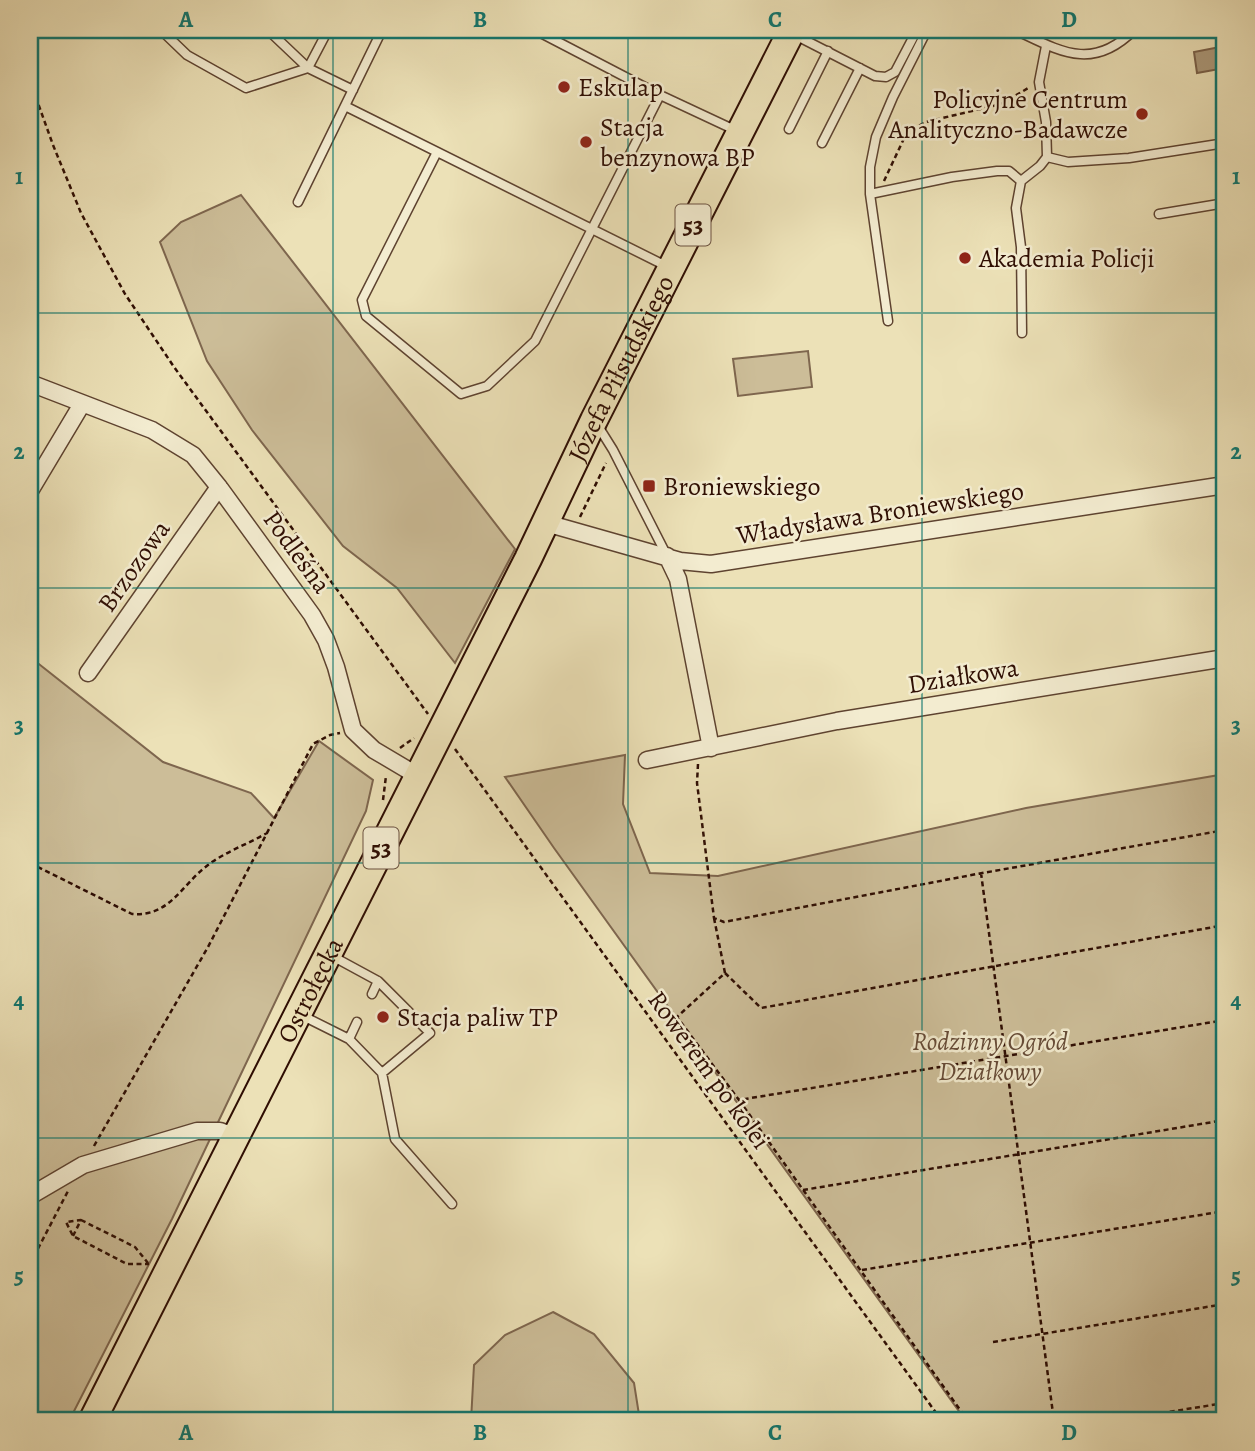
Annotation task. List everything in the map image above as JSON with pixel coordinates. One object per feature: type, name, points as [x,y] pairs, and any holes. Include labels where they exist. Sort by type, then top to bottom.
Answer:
[{"type":"main road","name":"Józefa Piłsudskiego","points":[[528,559],[594,420],[791,31]]},
{"type":"main road","name":"Ostrołęcka","points":[[92,1421],[161,1269],[237,1137],[297,1013],[528,559]]},
{"type":"street","name":"Podleśna","points":[[30,383],[152,430],[176,442],[193,455],[312,615],[336,667],[353,730]]},
{"type":"street","points":[[30,491],[82,404]]},
{"type":"street","name":"Władysława Broniewskiego","points":[[546,523],[689,562],[710,564],[1225,485]]},
{"type":"street","name":"Brzozowa","points":[[88,673],[219,487]]},
{"type":"street","points":[[667,556],[678,579],[705,749]]},
{"type":"street","name":"Działkowa","points":[[647,760],[837,721],[1225,658]]},
{"type":"street","points":[[353,730],[374,750],[418,776]]},
{"type":"street","points":[[30,1196],[83,1165],[197,1131],[220,1131],[237,1137]]},
{"type":"lane","points":[[161,30],[187,55],[246,88],[308,68],[327,30]]},
{"type":"lane","points":[[268,30],[308,68],[353,90]]},
{"type":"lane","points":[[298,202],[382,30]]},
{"type":"lane","points":[[536,30],[740,132]]},
{"type":"lane","points":[[791,31],[875,76],[886,77],[895,72],[917,30]]},
{"type":"lane","points":[[888,321],[870,167],[876,137],[927,30]]},
{"type":"lane","points":[[1015,30],[1046,47],[1091,55],[1109,50],[1134,30]]},
{"type":"lane","points":[[1022,333],[1021,247],[1016,208],[1021,181],[1047,157],[1046,122],[1039,82],[1046,47]]},
{"type":"lane","points":[[789,128],[828,51]]},
{"type":"lane","points":[[822,143],[860,68]]},
{"type":"lane","points":[[437,152],[362,300],[366,316],[461,394],[487,386],[535,341],[660,94]]},
{"type":"lane","points":[[345,106],[672,269]]},
{"type":"lane","points":[[1047,157],[1068,162],[1129,158],[1225,143]]},
{"type":"lane","points":[[874,194],[952,177],[997,171],[1009,172],[1021,181]]},
{"type":"lane","points":[[1159,214],[1225,204]]},
{"type":"lane","points":[[594,420],[613,450],[667,556]]},
{"type":"lane","points":[[327,954],[379,981],[430,1032],[382,1073]]},
{"type":"lane","points":[[372,993],[379,981]]},
{"type":"lane","points":[[297,1013],[349,1039],[382,1073],[395,1139],[452,1204]]},
{"type":"lane","points":[[349,1039],[358,1022]]},
{"type":"path","points":[[30,80],[81,213],[125,294],[174,367],[432,719]]},
{"type":"path","points":[[874,194],[908,132],[926,122],[1001,103],[1039,82]]},
{"type":"path","points":[[30,1264],[83,1165],[208,947],[313,744],[330,734],[353,730]]},
{"type":"path","points":[[392,761],[400,748],[416,736]]},
{"type":"path","name":"Rowerem po kolei","points":[[448,740],[942,1421]]},
{"type":"path","points":[[705,749],[697,783],[714,918],[726,974],[761,1008],[1225,925]]},
{"type":"path","points":[[714,918],[724,922],[1225,830]]},
{"type":"path","points":[[30,863],[132,914],[148,915],[160,910],[209,865],[267,833]]},
{"type":"path","points":[[981,873],[1054,1421]]},
{"type":"path","points":[[726,974],[677,1017],[968,1421]]},
{"type":"path","points":[[739,1100],[1225,1020]]},
{"type":"path","points":[[803,1190],[1225,1120]]},
{"type":"path","points":[[860,1271],[1225,1211]]},
{"type":"path","points":[[55,1216],[65,1222],[73,1236],[127,1264],[149,1264],[135,1247],[81,1220],[65,1222]]},
{"type":"path","points":[[73,1236],[81,1220]]},
{"type":"path","points":[[993,1342],[1225,1304]]},
{"type":"path","points":[[1111,1421],[1225,1403]]},
{"type":"green space","points":[[241,195],[515,549],[455,663],[397,588],[343,546],[252,430],[207,361],[160,242],[181,222]]},
{"type":"green space","points":[[808,351],[812,387],[738,396],[733,359]]},
{"type":"green space","points":[[30,657],[163,762],[251,793],[274,818],[319,741],[373,780],[366,811],[172,1219],[69,1421],[30,1421]]},
{"type":"green space","name":"Rodzinny Ogród Działkowy","points":[[625,755],[623,804],[650,873],[718,876],[1026,808],[1225,774],[1225,1421],[966,1421],[505,777]]},
{"type":"green space","points":[[553,1312],[594,1334],[634,1383],[640,1421],[471,1421],[474,1365],[505,1335]]},
{"type":"shaded area","points":[[1225,46],[1225,68],[1197,73],[1194,52]]},
{"type":"place","name":"Eskulap","points":[[564,87]]},
{"type":"place","name":"Policyjne Centrum Analityczno-Badawcze","points":[[1142,114]]},
{"type":"place","name":"Stacja benzynowa BP","points":[[586,142]]},
{"type":"place","name":"Akademia Policji","points":[[965,258]]},
{"type":"place","name":"Broniewskiego","points":[[649,486]]},
{"type":"place","name":"Stacja paliw TP","points":[[383,1017]]}]
